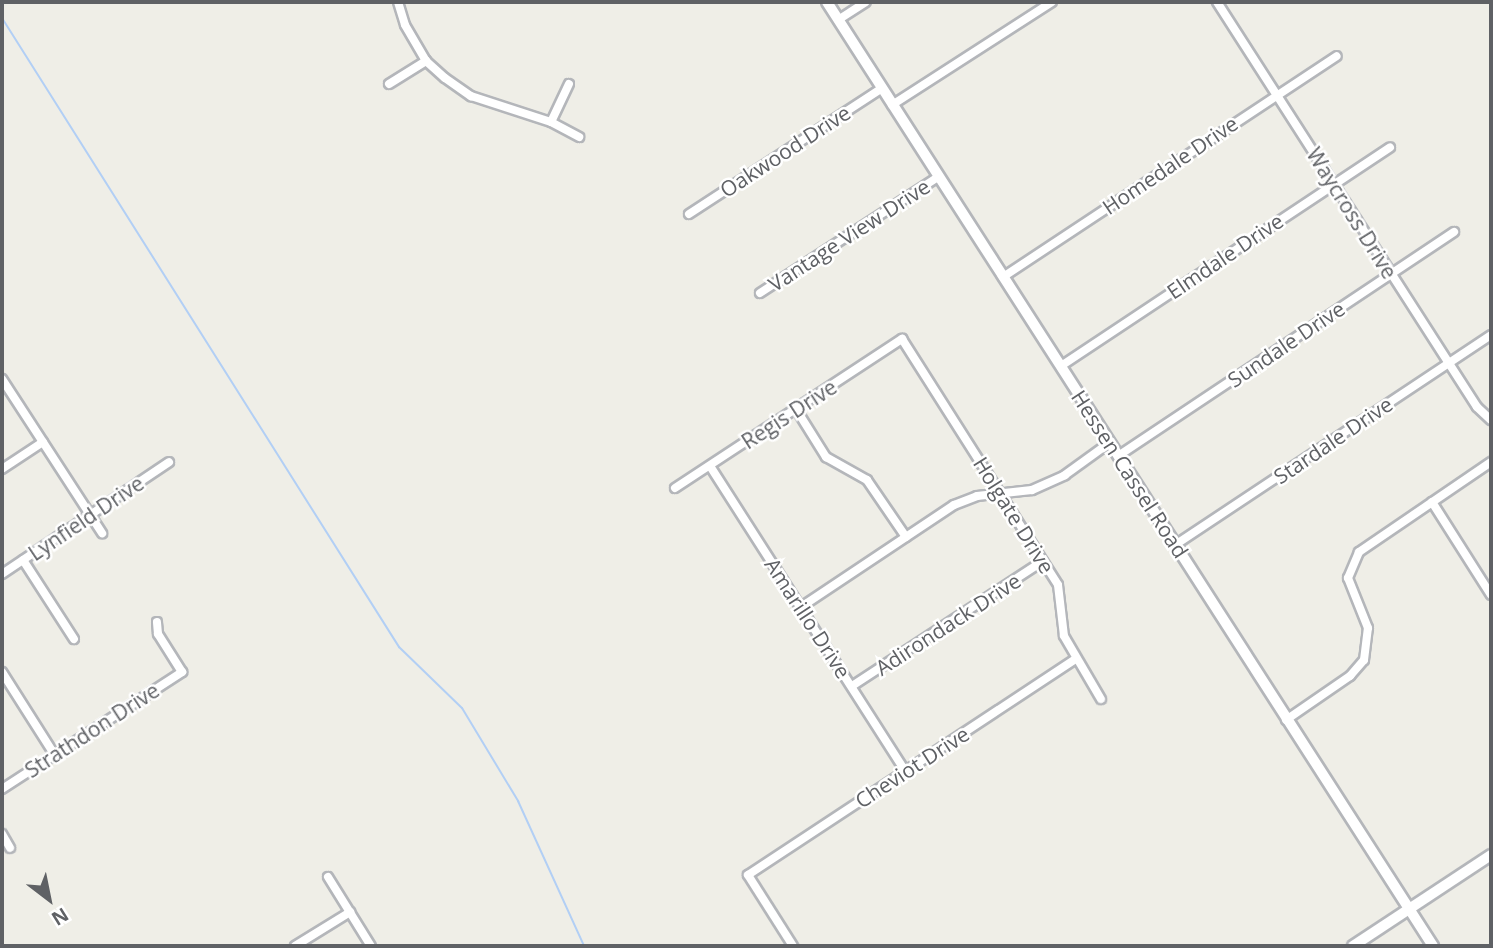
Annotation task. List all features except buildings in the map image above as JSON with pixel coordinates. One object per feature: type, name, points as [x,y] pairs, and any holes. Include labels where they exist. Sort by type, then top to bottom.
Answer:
[{"type":"main road","name":"Hessen Cassel Road","points":[[827,2],[1433,946]]},
{"type":"main road","points":[[1353,946],[1491,855]]},
{"type":"street","points":[[398,2],[405,25],[426,61],[471,96],[551,122],[579,137]]},
{"type":"street","points":[[838,20],[866,2]]},
{"type":"street","points":[[892,105],[1052,2]]},
{"type":"street","name":"Waycross Drive","points":[[1217,2],[1477,407],[1491,420]]},
{"type":"street","name":"Homedale Drive","points":[[1003,277],[1338,56]]},
{"type":"street","points":[[389,84],[426,61]]},
{"type":"street","points":[[551,122],[569,84]]},
{"type":"street","name":"Oakwood Drive","points":[[688,214],[882,88]]},
{"type":"street","name":"Elmdale Drive","points":[[1061,366],[1390,147]]},
{"type":"street","name":"Vantage View Drive","points":[[760,293],[939,177]]},
{"type":"street","name":"Sundale Drive","points":[[1118,456],[1454,232]]},
{"type":"street","name":"Stardale Drive","points":[[1175,545],[1491,335]]},
{"type":"street","name":"Regis Drive","points":[[675,488],[902,340]]},
{"type":"street","name":"Holgate Drive","points":[[902,340],[1058,585],[1064,636],[1101,699]]},
{"type":"street","points":[[2,379],[102,533]]},
{"type":"street","points":[[796,409],[827,457],[867,480],[906,537]]},
{"type":"street","points":[[2,469],[43,442]]},
{"type":"street","points":[[801,607],[963,501],[1000,492],[1032,490],[1065,475],[1110,443]]},
{"type":"street","name":"Lynfield Drive","points":[[2,574],[169,462]]},
{"type":"street","points":[[1286,720],[1350,676],[1366,655],[1368,628],[1349,586],[1355,559],[1370,543],[1491,462]]},
{"type":"street","name":"Amarillo Drive","points":[[710,466],[905,771]]},
{"type":"street","points":[[1432,502],[1491,595]]},
{"type":"street","points":[[23,560],[74,639]]},
{"type":"street","name":"Adirondack Drive","points":[[852,687],[1043,561]]},
{"type":"street","name":"Strathdon Drive","points":[[2,789],[182,672],[158,634],[157,622]]},
{"type":"street","name":"Cheviot Drive","points":[[793,946],[748,875],[1076,659]]},
{"type":"street","points":[[2,672],[54,754]]},
{"type":"street","points":[[2,834],[10,848]]},
{"type":"street","points":[[328,877],[371,946]]},
{"type":"street","points":[[295,946],[350,912]]},
{"type":"waterway","points":[[2,18],[399,647],[462,708],[518,801],[584,946]]}]
